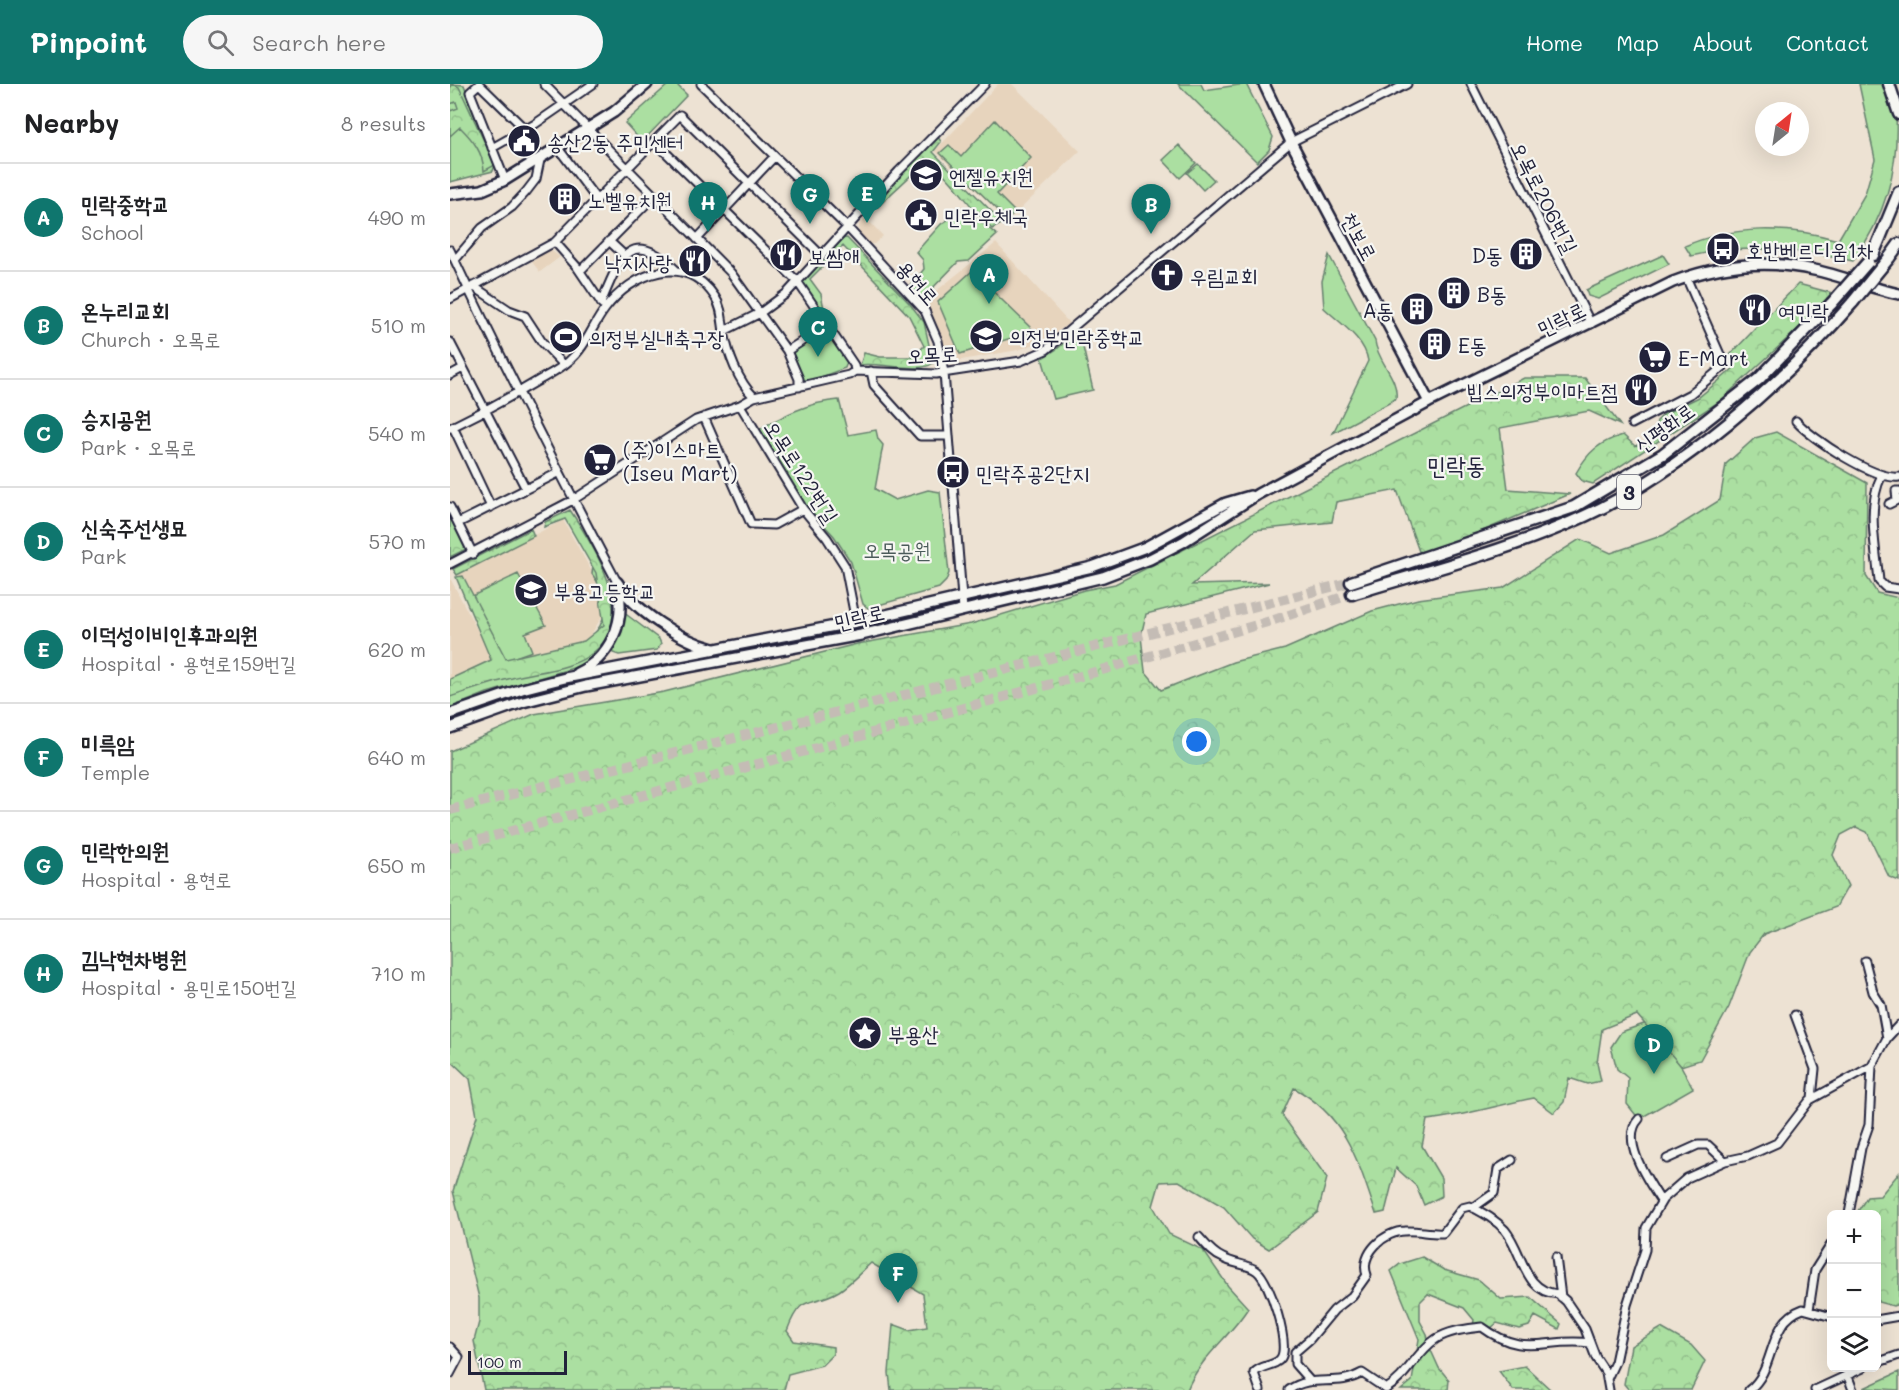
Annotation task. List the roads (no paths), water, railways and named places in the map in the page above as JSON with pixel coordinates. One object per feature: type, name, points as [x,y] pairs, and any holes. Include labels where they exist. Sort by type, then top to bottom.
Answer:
[{"type":"highway","points":[[1889,84],[1899,114]]},
{"type":"highway","points":[[1870,258],[1899,192]]},
{"type":"highway","name":"신평화로","points":[[1351,582],[1489,537],[1584,501],[1664,454],[1759,379],[1832,303],[1870,258],[1899,218]]},
{"type":"highway","name":"신평화로","points":[[1352,594],[1523,541],[1586,516],[1663,472],[1782,376],[1823,336],[1899,244]]},
{"type":"main road","points":[[450,194],[482,190],[505,180],[614,112],[647,84]]},
{"type":"main road","name":"천보로","points":[[1264,84],[1291,142],[1429,402]]},
{"type":"main road","name":"민락로","points":[[450,728],[487,713],[567,690],[774,653],[1103,577],[1142,562],[1183,542],[1258,494],[1429,402],[1686,277],[1737,265],[1778,264],[1812,269],[1899,294]]},
{"type":"main road","name":"민락로","points":[[450,714],[522,689],[565,678],[856,622],[1110,561],[1146,547],[1226,503],[1258,494]]},
{"type":"main road","points":[[617,582],[638,609],[677,632],[705,646],[720,650]]},
{"type":"main road","points":[[565,678],[590,666],[603,654],[612,638],[620,614],[617,582]]},
{"type":"main road","points":[[677,632],[684,643],[686,656]]},
{"type":"street","points":[[505,180],[470,92],[479,84],[526,130]]},
{"type":"street","points":[[544,84],[653,197],[731,273],[787,351],[799,379],[799,387]]},
{"type":"street","points":[[492,148],[526,130],[593,84]]},
{"type":"street","name":"용현로","points":[[701,84],[848,228],[925,312],[938,341],[944,373],[960,598],[963,610]]},
{"type":"street","points":[[724,331],[760,313],[797,281],[899,171],[985,84]]},
{"type":"street","name":"오목로","points":[[450,564],[573,500],[674,433],[704,417],[740,405],[754,397],[849,375],[855,371],[929,375],[1021,361],[1046,350],[1291,142],[1407,84]]},
{"type":"street","name":"오목로206번길","points":[[1471,84],[1591,324]]},
{"type":"street","points":[[450,299],[555,242],[680,115],[822,256]]},
{"type":"street","points":[[654,141],[797,281],[854,365],[855,371]]},
{"type":"street","points":[[558,148],[597,200]]},
{"type":"street","points":[[697,238],[774,157]]},
{"type":"street","points":[[455,260],[488,222],[513,207],[536,179],[540,160]]},
{"type":"street","points":[[580,271],[653,197]]},
{"type":"street","points":[[609,241],[624,255]]},
{"type":"street","points":[[555,242],[580,271],[602,306]]},
{"type":"street","points":[[491,507],[451,428],[519,394],[564,365],[590,336],[624,255],[634,248],[646,249],[677,271]]},
{"type":"street","points":[[450,249],[558,473],[617,582]]},
{"type":"street","points":[[602,306],[633,283],[669,269],[697,279],[715,296],[734,365],[746,389],[754,397]]},
{"type":"street","points":[[1635,423],[1690,394],[1723,367],[1722,359],[1686,277]]},
{"type":"street","points":[[470,288],[509,310],[525,316],[542,342],[564,365]]},
{"type":"street","points":[[787,351],[827,325]]},
{"type":"street","points":[[450,342],[526,489]]},
{"type":"street","points":[[450,375],[463,368]]},
{"type":"street","points":[[871,371],[874,386],[879,393],[920,436],[948,436]]},
{"type":"street","name":"오목로122번길","points":[[740,405],[803,509],[845,566],[856,622]]},
{"type":"street","points":[[704,417],[751,524],[774,525],[803,509]]},
{"type":"street","points":[[1796,421],[1808,435],[1882,475],[1899,477]]},
{"type":"street","points":[[458,523],[558,473]]},
{"type":"street","points":[[1882,475],[1875,486],[1874,518],[1880,581],[1885,587],[1899,589]]},
{"type":"street","points":[[1889,504],[1897,500],[1896,491],[1899,491]]},
{"type":"street","points":[[450,507],[473,554]]},
{"type":"street","points":[[1865,962],[1873,992],[1881,1005],[1887,1038]]},
{"type":"street","points":[[1795,1015],[1815,1069],[1812,1098]]},
{"type":"street","points":[[1850,1210],[1861,1148],[1869,1125],[1872,1066],[1887,1038],[1899,1025]]},
{"type":"street","points":[[1607,1379],[1615,1362],[1627,1305],[1645,1250],[1646,1228],[1661,1201],[1687,1178],[1725,1161],[1748,1156],[1777,1143],[1789,1130],[1802,1107],[1812,1098],[1872,1066]]},
{"type":"street","points":[[1639,1119],[1633,1125],[1635,1148],[1647,1178],[1661,1201]]},
{"type":"street","points":[[1667,1159],[1698,1145],[1708,1145],[1725,1161]]},
{"type":"street","points":[[1473,1208],[1494,1193],[1498,1169],[1512,1160]]},
{"type":"street","points":[[1310,1381],[1295,1364],[1295,1352],[1310,1339],[1334,1310],[1352,1296],[1367,1275],[1365,1266],[1368,1254],[1389,1234],[1404,1231],[1443,1233],[1462,1208],[1473,1208],[1494,1220],[1506,1231],[1535,1287],[1546,1294],[1561,1297]]},
{"type":"street","points":[[1199,1237],[1222,1258],[1256,1270],[1265,1278],[1283,1337],[1284,1350],[1275,1363],[1258,1368],[1254,1373],[1260,1390]]},
{"type":"street","points":[[1809,1310],[1815,1270],[1827,1252]]},
{"type":"street","points":[[1556,1257],[1561,1297],[1576,1314],[1607,1379],[1609,1390]]},
{"type":"street","points":[[1749,1390],[1765,1368],[1785,1319],[1803,1309],[1827,1315]]},
{"type":"street","points":[[1881,1319],[1899,1316]]},
{"type":"street","points":[[1289,1390],[1310,1381],[1350,1380],[1362,1372],[1386,1389],[1400,1381],[1438,1337],[1473,1328],[1482,1327],[1498,1340],[1522,1344],[1538,1346],[1564,1342],[1590,1343]]},
{"type":"street","points":[[450,1347],[459,1357],[450,1374]]},
{"type":"street","points":[[1881,1361],[1899,1355]]},
{"type":"street","points":[[1815,1390],[1852,1372]]},
{"type":"street","points":[[1846,1374],[1854,1390]]},
{"type":"tunnel","points":[[450,810],[1351,582]]},
{"type":"tunnel","points":[[450,848],[1088,674],[1274,620],[1352,594]]},
{"type":"place","name":"송산2동 주민센터","points":[[524,141]]},
{"type":"place","name":"엔젤유치원","points":[[926,175]]},
{"type":"place","name":"노벨유치원","points":[[565,199]]},
{"type":"place","name":"민락우체국","points":[[921,215]]},
{"type":"place","name":"이덕성이비인후과의원","points":[[867,223]]},
{"type":"place","name":"민락한의원","points":[[810,224]]},
{"type":"place","name":"김낙현차병원","points":[[708,232]]},
{"type":"place","name":"온누리교회","points":[[1151,234]]},
{"type":"place","name":"호반베르디움1차","points":[[1723,249]]},
{"type":"place","name":"D동","points":[[1526,254]]},
{"type":"place","name":"보쌈애","points":[[786,255]]},
{"type":"place","name":"낙지사랑","points":[[695,261]]},
{"type":"place","name":"우림교회","points":[[1167,275]]},
{"type":"place","name":"B동","points":[[1454,293]]},
{"type":"place","name":"민락중학교","points":[[989,304]]},
{"type":"place","name":"A동","points":[[1417,309]]},
{"type":"place","name":"여민락","points":[[1755,310]]},
{"type":"place","name":"의정부민락중학교","points":[[986,336]]},
{"type":"place","name":"의정부실내축구장","points":[[566,337]]},
{"type":"place","name":"E동","points":[[1435,344]]},
{"type":"place","name":"승지공원","points":[[818,357]]},
{"type":"place","name":"E-Mart","points":[[1655,357]]},
{"type":"place","name":"빕스의정부이마트점","points":[[1641,390]]},
{"type":"place","name":"(주)이스마트 (Iseu Mart)","points":[[600,460]]},
{"type":"place","name":"민락주공2단지","points":[[953,472]]},
{"type":"place","name":"부용고등학교","points":[[531,590]]},
{"type":"place","name":"부용산","points":[[865,1033]]},
{"type":"place","name":"신숙주선생묘","points":[[1654,1074]]},
{"type":"place","name":"미륵암","points":[[898,1303]]},
{"type":"district","name":"민락동","points":[[1456,464]]},
{"type":"park label","name":"오목공원","points":[[897,549]]}]
